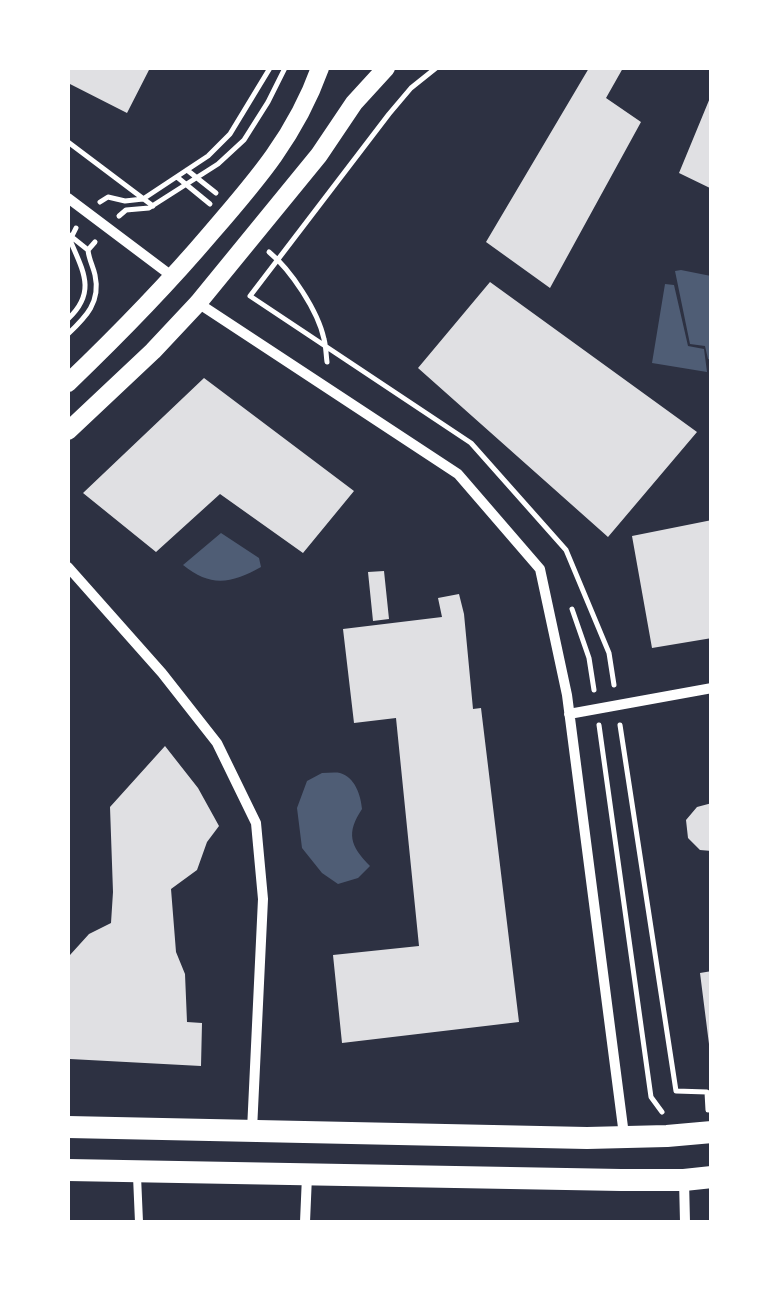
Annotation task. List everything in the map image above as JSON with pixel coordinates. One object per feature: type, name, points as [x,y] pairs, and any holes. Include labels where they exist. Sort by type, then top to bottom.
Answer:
[{"type":"main road","points":[[68,1127],[624,1138],[711,1132]]},
{"type":"main road","points":[[68,1170],[684,1180],[712,1177]]},
{"type":"street","points":[[68,383],[173,277],[284,145],[320,68]]},
{"type":"street","points":[[68,431],[198,303],[386,68]]},
{"type":"street","points":[[68,198],[173,277]]},
{"type":"street","points":[[198,303],[458,474],[540,569],[569,714],[624,1138]]},
{"type":"street","points":[[68,568],[162,673],[217,743],[256,822],[263,899],[252,1130]]},
{"type":"street","points":[[569,714],[712,688]]},
{"type":"street","points":[[305,1222],[308,1175]]},
{"type":"street","points":[[684,1180],[685,1222]]},
{"type":"lane","points":[[137,1171],[139,1222]]},
{"type":"path","points":[[69,235],[108,196],[125,201],[143,199],[208,156],[230,134],[270,68]]},
{"type":"path","points":[[68,334],[89,314],[96,298],[97,280],[88,250],[126,210],[153,206],[218,164],[244,140],[284,68]]},
{"type":"path","points":[[436,68],[411,88],[389,114],[250,296],[471,443],[566,550],[609,652],[676,1091],[707,1092],[711,1132]]},
{"type":"path","points":[[68,142],[153,206]]},
{"type":"path","points":[[69,235],[88,250]]},
{"type":"path","points":[[68,319],[78,309],[86,282],[69,235]]},
{"type":"path","points":[[277,259],[315,313],[326,346],[326,361],[332,369]]},
{"type":"path","points":[[572,608],[589,658],[650,1097]]},
{"type":"water","points":[[675,271],[711,276],[711,360],[705,346],[690,344]]},
{"type":"water","points":[[665,284],[674,285],[688,346],[704,349],[707,372],[652,363]]},
{"type":"water","points":[[221,533],[259,558],[261,567],[222,581],[203,577],[183,565]]},
{"type":"water","points":[[322,773],[340,773],[350,778],[362,809],[352,839],[370,866],[358,878],[338,884],[322,873],[302,848],[297,808],[307,781]]},
{"type":"building","points":[[68,68],[150,68],[127,113],[68,83]]},
{"type":"building","points":[[589,68],[623,68],[606,98],[641,122],[550,288],[486,242]]},
{"type":"building","points":[[712,93],[712,189],[679,173]]},
{"type":"building","points":[[490,282],[697,432],[608,537],[418,368]]},
{"type":"building","points":[[204,378],[354,491],[303,553],[220,494],[156,552],[83,493]]},
{"type":"building","points":[[712,520],[712,638],[652,648],[632,536]]},
{"type":"building","points":[[384,571],[389,619],[373,621],[368,572]]},
{"type":"building","points":[[459,594],[473,709],[481,708],[519,1022],[342,1043],[333,955],[419,946],[396,718],[354,723],[343,629],[442,617],[438,598]]},
{"type":"building","points":[[165,746],[198,788],[219,826],[207,842],[197,870],[171,889],[176,952],[185,974],[187,1022],[202,1023],[201,1066],[70,1059],[70,955],[89,934],[111,923],[110,807]]},
{"type":"building","points":[[712,803],[712,851],[700,850],[688,838],[686,820],[697,807]]},
{"type":"building","points":[[712,971],[712,1044],[709,1044],[700,973]]}]
